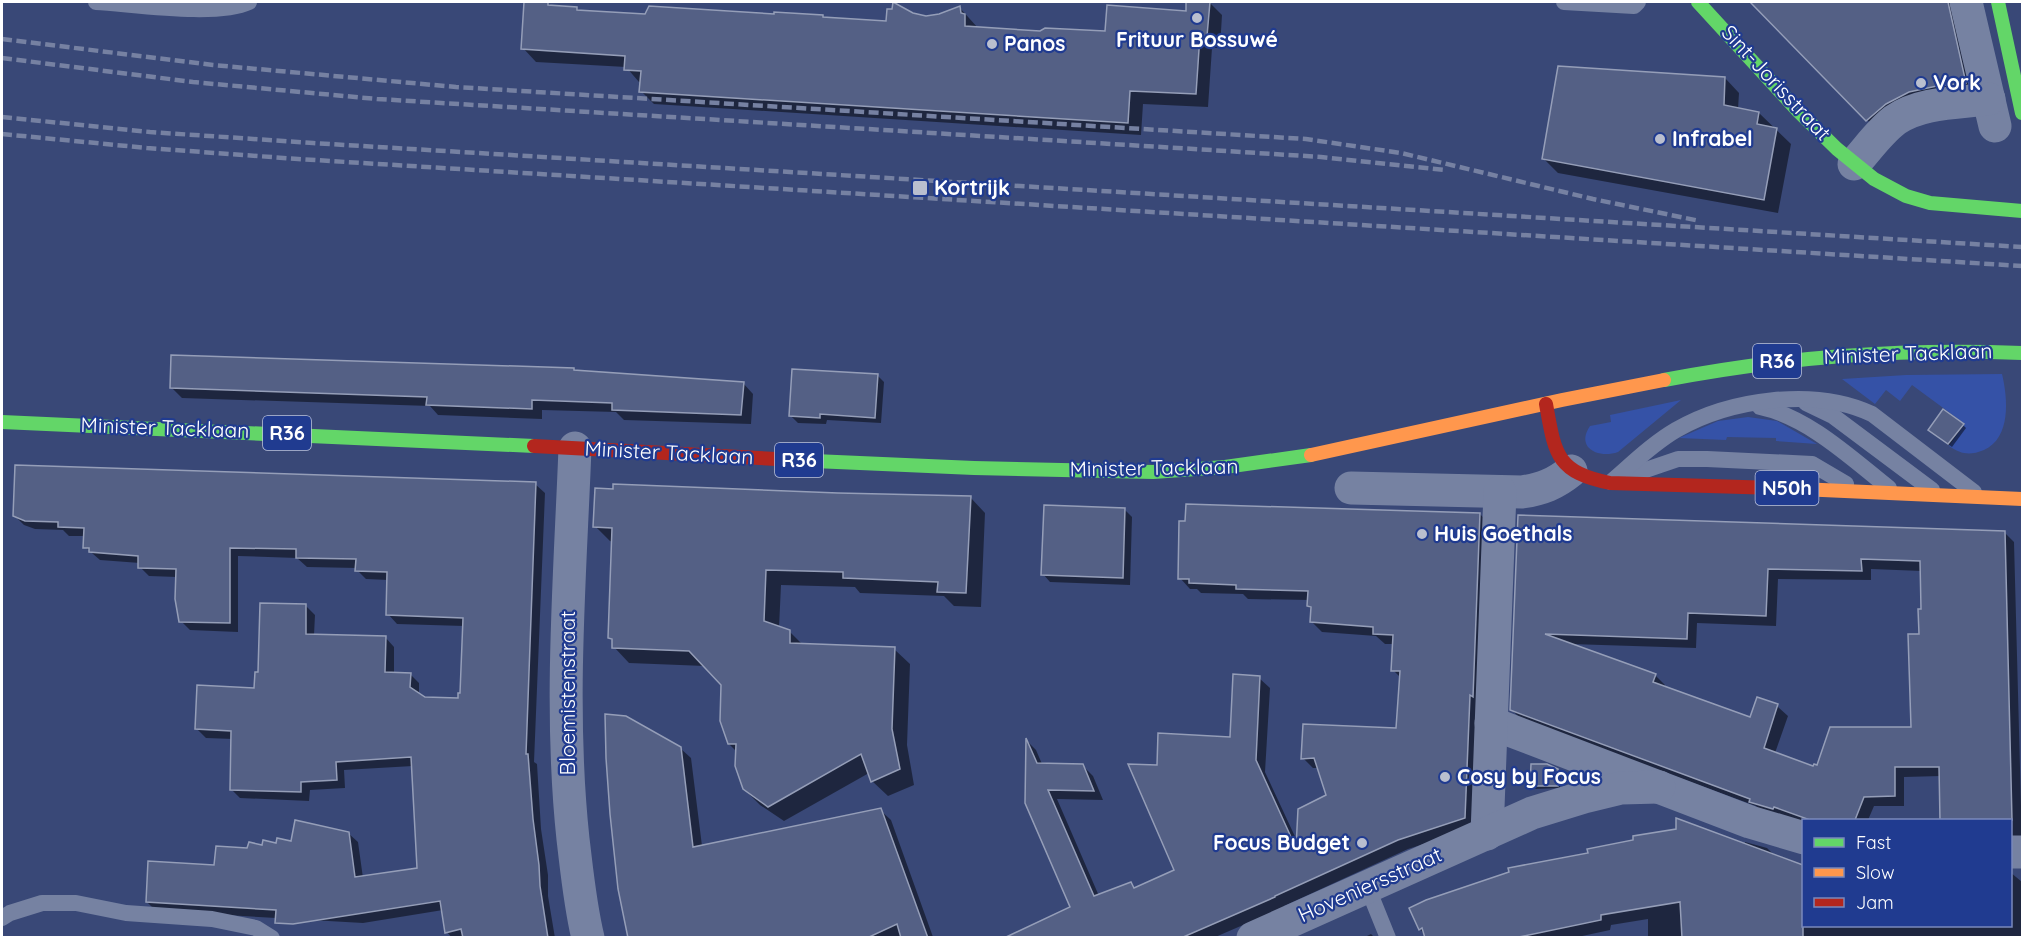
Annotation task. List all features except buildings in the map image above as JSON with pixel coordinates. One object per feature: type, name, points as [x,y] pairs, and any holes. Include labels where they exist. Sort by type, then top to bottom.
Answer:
[{"type":"main road","name":"Sint-Jorisstraat","points":[[1698,2],[1719,21],[1775,86],[1854,164],[1874,180],[1897,193],[1917,200],[2022,211]]},
{"type":"main road","points":[[1998,2],[2005,116]]},
{"type":"main road","name":"Minister Tacklaan","points":[[2,422],[178,428],[863,464],[1179,472],[1250,466],[1642,384],[1750,364],[1920,350],[2017,352]]},
{"type":"main road","points":[[1546,404],[1554,447],[1561,460],[1571,471]]},
{"type":"main road","name":"N50h","points":[[1571,471],[1590,479],[1610,483],[1856,490],[2022,499]]},
{"type":"street","points":[[1854,164],[1882,131],[1906,113],[1933,106],[2005,116],[1966,2]]},
{"type":"street","name":"Bloemistenstraat","points":[[575,448],[565,681],[566,740],[569,799],[581,908],[588,938]]},
{"type":"street","points":[[1351,488],[1500,492],[1540,489],[1560,480],[1571,471]]},
{"type":"street","points":[[1487,834],[1500,492]]},
{"type":"street","name":"Hoveniersstraat","points":[[1491,723],[1750,822],[1802,838]]},
{"type":"street","name":"Hoveniersstraat","points":[[1253,938],[1532,813],[1621,788],[1659,787]]},
{"type":"lane","points":[[96,2],[205,9],[224,8],[249,2]]},
{"type":"lane","points":[[1564,2],[1634,6],[1638,2]]},
{"type":"lane","points":[[1792,399],[1814,405],[1833,416],[1938,494]]},
{"type":"lane","points":[[1610,483],[1655,445],[1699,418],[1749,404],[1814,399],[1856,406],[1872,414],[1982,498]]},
{"type":"lane","points":[[1749,404],[1797,419],[1895,492]]},
{"type":"lane","points":[[1610,483],[1678,459],[1707,459],[1812,464],[1856,490]]},
{"type":"lane","points":[[1367,886],[1388,938]]},
{"type":"lane","points":[[2,918],[10,913],[42,903],[76,903],[126,913],[212,919],[256,928],[272,938]]},
{"type":"shaded area","points":[[2002,374],[2006,395],[2003,427],[1993,444],[1974,453],[1957,451],[1949,446],[1965,424],[1912,385],[1900,401],[1886,390],[1875,404],[1842,379],[1906,375]]},
{"type":"shaded area","points":[[1681,400],[1618,452],[1597,453],[1587,446],[1585,440],[1590,426],[1611,422],[1610,415]]},
{"type":"shaded area","points":[[1748,417],[1777,421],[1817,444],[1776,441],[1776,438],[1727,437],[1726,440],[1679,438],[1718,421]]},
{"type":"railway","points":[[2,39],[213,65],[456,87],[1306,139],[1401,153],[1593,199],[1700,221]]},
{"type":"railway","points":[[2,58],[193,82],[377,99],[1321,157],[1445,170]]},
{"type":"railway","points":[[2,117],[150,132],[313,143],[2022,247]]},
{"type":"railway","points":[[2,134],[298,159],[2022,266]]},
{"type":"traffic: fast","points":[[1698,2],[1798,111],[1837,149],[1874,179],[1906,196],[1930,203],[2022,211]]},
{"type":"traffic: fast","points":[[1998,2],[2022,113]]},
{"type":"traffic: fast","points":[[1664,380],[1754,365],[1843,356],[1931,352],[2022,353]]},
{"type":"traffic: fast","points":[[2,422],[534,446]]},
{"type":"traffic: fast","points":[[814,461],[974,468],[1153,472],[1225,467],[1311,455]]},
{"type":"traffic: slow","points":[[1311,455],[1664,380]]},
{"type":"traffic: slow","points":[[1776,488],[2022,499]]},
{"type":"traffic: jam","points":[[1546,404],[1556,448],[1568,466],[1578,473],[1610,483],[1776,488]]},
{"type":"traffic: jam","points":[[534,446],[814,461]]},
{"type":"place","name":"Frituur Bossuwé","points":[[1197,18]]},
{"type":"place","name":"Panos","points":[[992,44]]},
{"type":"place","name":"Vork","points":[[1921,83]]},
{"type":"place","name":"Infrabel","points":[[1660,139]]},
{"type":"place","name":"Kortrijk","points":[[920,188]]},
{"type":"place","name":"Huis Goethals","points":[[1422,534]]},
{"type":"place","name":"Cosy by Focus","points":[[1445,777]]},
{"type":"place","name":"Focus Budget","points":[[1362,843]]}]
